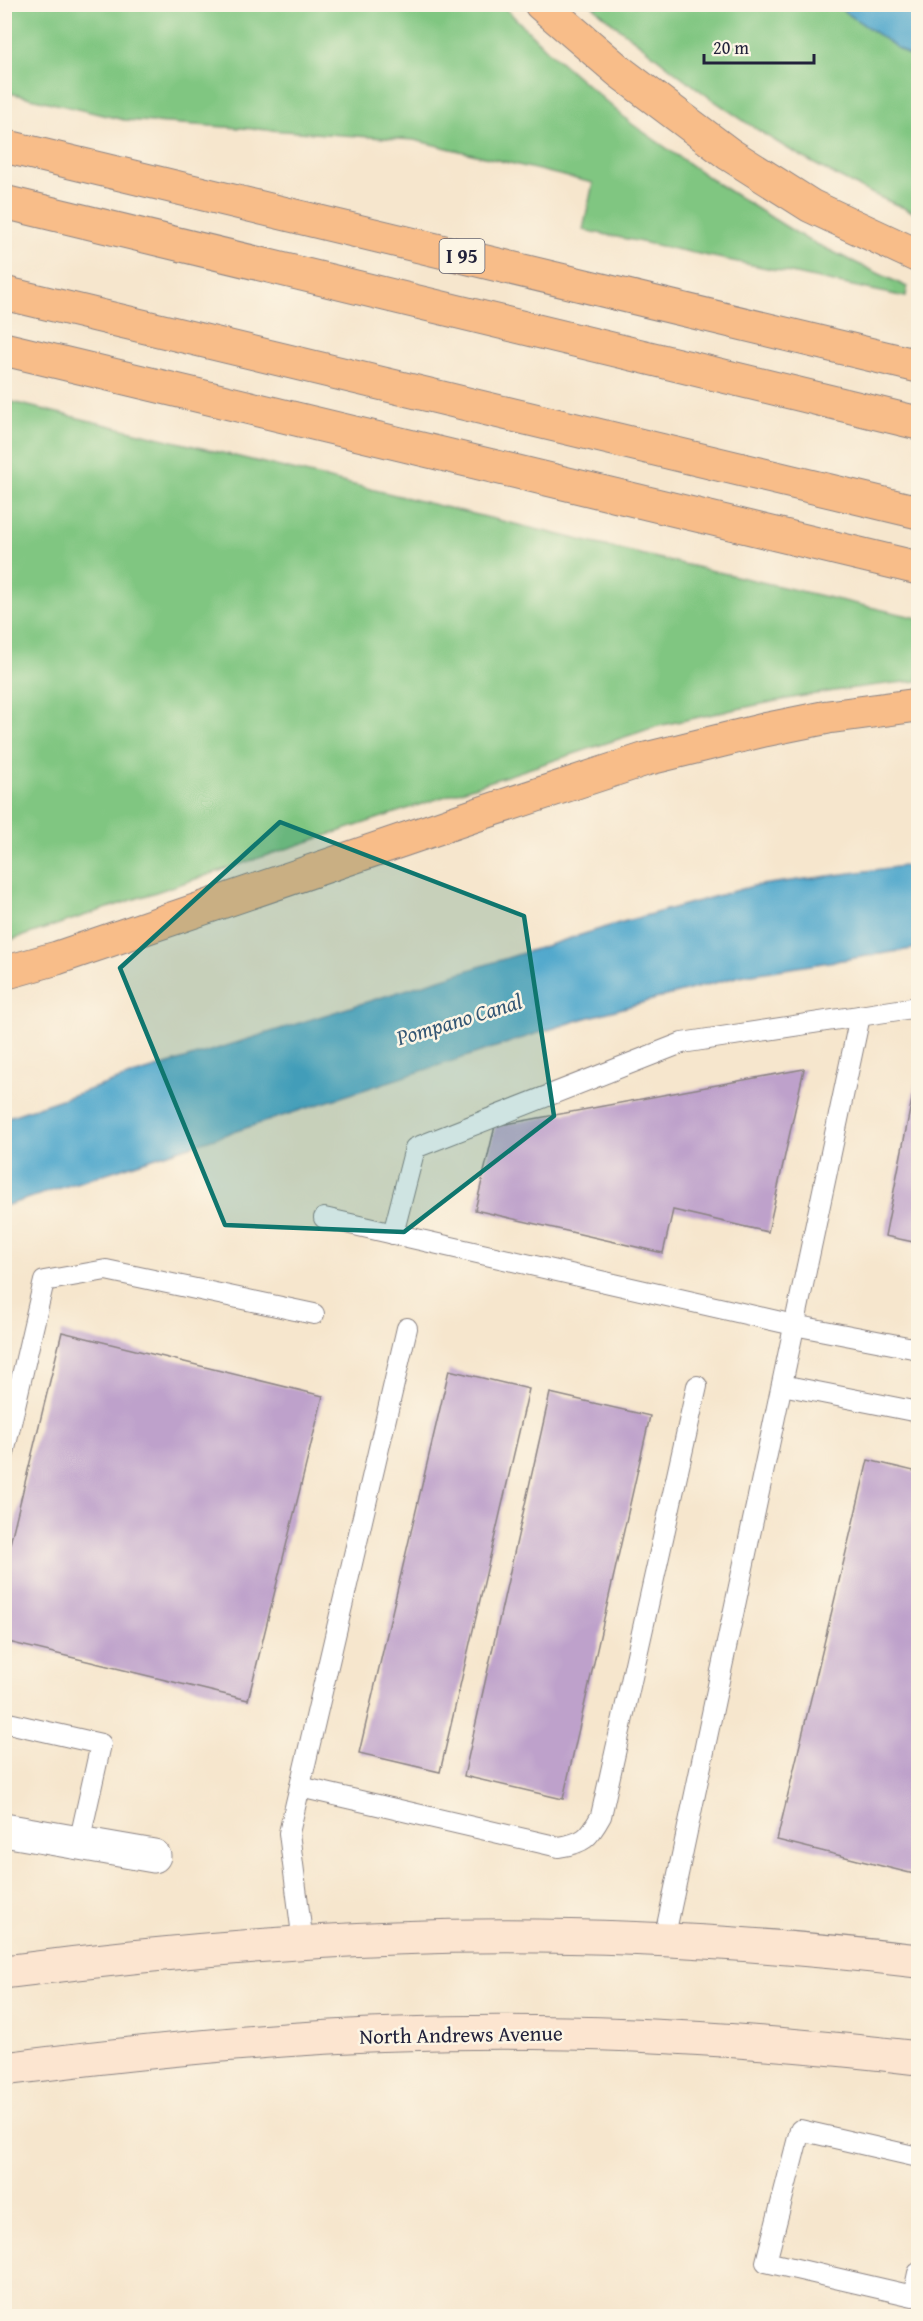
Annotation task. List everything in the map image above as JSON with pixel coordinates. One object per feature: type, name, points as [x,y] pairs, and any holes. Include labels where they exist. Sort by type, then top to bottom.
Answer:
[{"type":"highway","points":[[542,4],[620,72],[729,154],[811,206],[918,256]]},
{"type":"highway","name":"I 95","points":[[4,146],[918,366]]},
{"type":"highway","points":[[4,202],[918,423]]},
{"type":"highway","points":[[4,293],[918,512]]},
{"type":"highway","points":[[4,349],[918,568]]},
{"type":"highway","points":[[4,973],[57,958],[646,759],[732,737],[828,717],[918,705]]},
{"type":"highway","points":[[4,980],[57,958]]},
{"type":"main road","points":[[4,1972],[125,1956],[396,1938],[507,1937],[734,1943],[918,1961]]},
{"type":"main road","name":"North Andrews Avenue","points":[[4,2068],[135,2052],[266,2041],[399,2034],[529,2033],[661,2036],[746,2041],[918,2058]]},
{"type":"street","points":[[4,1830],[154,1856]]},
{"type":"lane","points":[[393,1234],[416,1148],[682,1043],[918,1007]]},
{"type":"lane","points":[[664,1940],[860,1016]]},
{"type":"lane","points":[[324,1218],[918,1350]]},
{"type":"lane","points":[[4,1453],[44,1281],[106,1270],[314,1314]]},
{"type":"lane","points":[[303,1943],[288,1833],[407,1328]]},
{"type":"lane","points":[[782,1385],[918,1412]]},
{"type":"lane","points":[[300,1787],[559,1847],[577,1844],[590,1836],[601,1816],[697,1386]]},
{"type":"lane","points":[[4,1722],[101,1744],[80,1843]]},
{"type":"lane","points":[[918,2157],[800,2130],[766,2262],[913,2296],[918,2273]]},
{"type":"highlighted area","points":[[280,822],[524,916],[554,1116],[404,1232],[225,1225],[120,968]]},
{"type":"green space","points":[[5,4],[502,5],[547,50],[632,124],[718,184],[806,239],[907,287],[906,297],[583,230],[593,183],[414,140],[124,120],[5,92]]},
{"type":"green space","points":[[592,5],[835,5],[918,62],[918,214],[845,180],[742,120],[676,73]]},
{"type":"green space","points":[[4,400],[605,546],[918,618],[918,681],[820,693],[658,726],[5,942]]},
{"type":"water","points":[[835,5],[918,5],[918,62]]},
{"type":"water","name":"Pompano Canal","points":[[918,864],[918,948],[740,976],[579,1020],[5,1206],[5,1118],[130,1076],[619,923],[753,886]]},
{"type":"building","points":[[804,1069],[768,1232],[673,1210],[663,1253],[475,1210],[495,1126]]},
{"type":"building","points":[[918,1074],[918,1243],[885,1236]]},
{"type":"building","points":[[62,1332],[323,1396],[248,1700],[4,1641],[4,1568]]},
{"type":"building","points":[[449,1370],[529,1389],[440,1772],[359,1753]]},
{"type":"building","points":[[550,1393],[650,1416],[563,1799],[464,1776]]},
{"type":"building","points":[[868,1460],[918,1472],[918,1875],[777,1840]]}]
